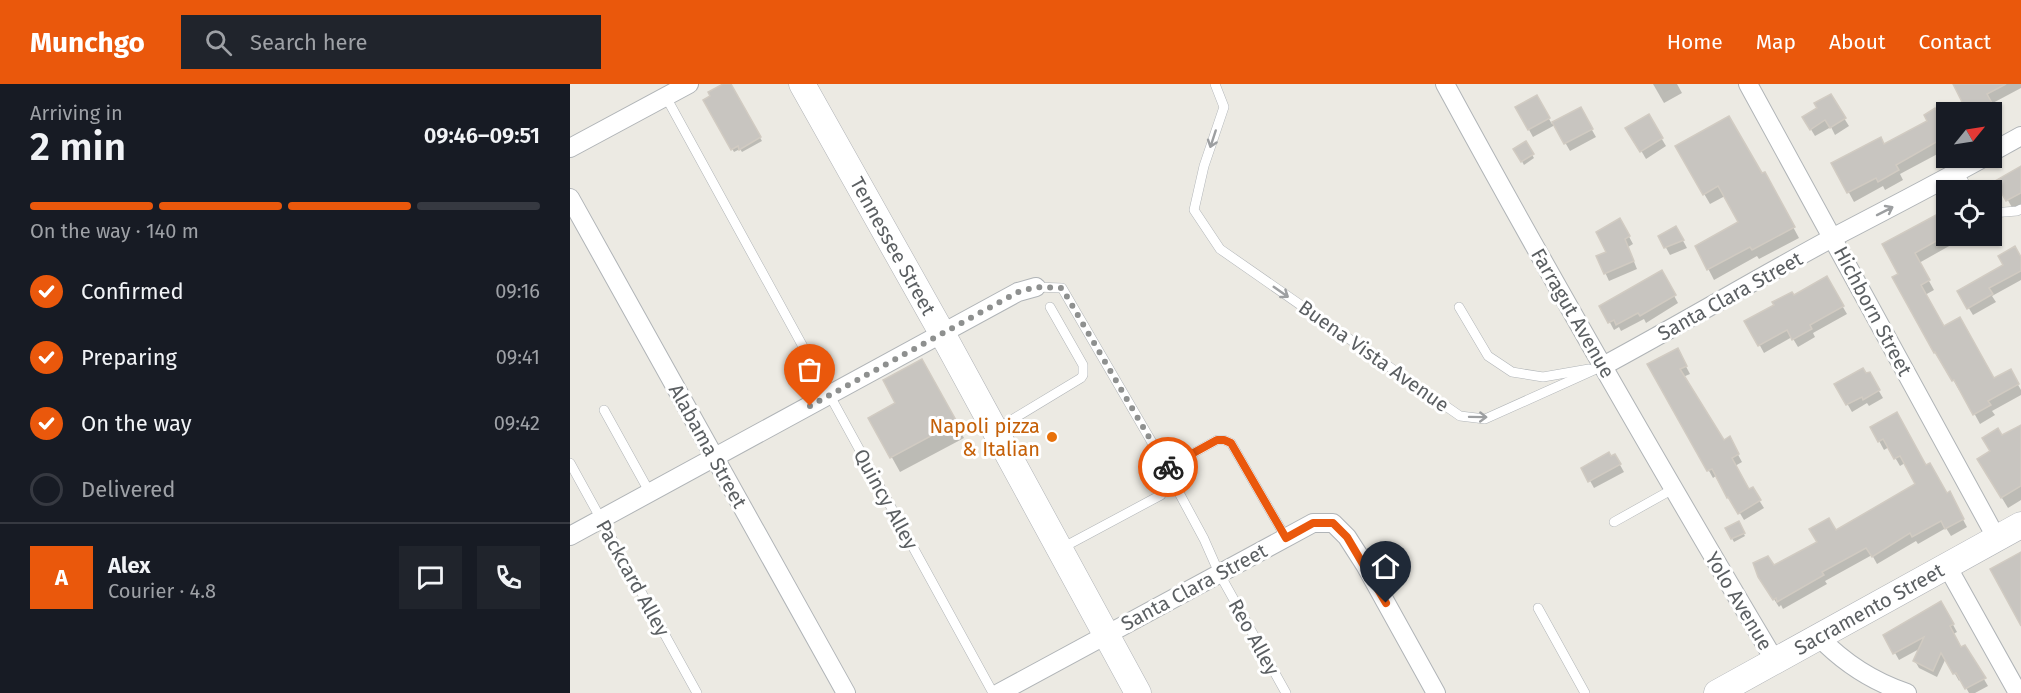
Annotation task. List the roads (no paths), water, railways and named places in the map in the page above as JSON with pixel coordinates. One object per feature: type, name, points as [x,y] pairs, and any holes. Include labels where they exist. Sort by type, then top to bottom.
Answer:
[{"type":"main road","name":"Tennessee Street","points":[[802,84],[942,333],[1138,693]]},
{"type":"main road","name":"Sacramento Street","points":[[1724,689],[1778,651],[1819,637],[2021,525]]},
{"type":"street","points":[[570,148],[663,90],[689,84]]},
{"type":"street","name":"Farragut Avenue","points":[[1445,84],[1510,204],[1703,540]]},
{"type":"street","name":"Hichborn Street","points":[[1748,84],[1997,539]]},
{"type":"street","points":[[2002,146],[2021,136]]},
{"type":"street","name":"Santa Clara Street","points":[[1603,366],[1833,238],[1965,168]]},
{"type":"street","name":"Alabama Street","points":[[570,198],[846,693]]},
{"type":"street","points":[[570,536],[1018,292],[1036,287]]},
{"type":"street","name":"Santa Clara Street","points":[[999,693],[1313,523],[1333,523],[1347,537],[1436,693]]},
{"type":"street","name":"Yolo Avenue","points":[[1703,540],[1778,651]]},
{"type":"street","points":[[1947,566],[2018,693]]},
{"type":"street","points":[[1819,637],[1838,657],[1863,674],[1907,693]]},
{"type":"lane","name":"Buena Vista Avenue","points":[[1215,84],[1224,107],[1204,166],[1194,210],[1220,249],[1460,416],[1485,419],[1603,366]]},
{"type":"lane","name":"Quincy Alley","points":[[663,90],[993,693]]},
{"type":"lane","points":[[1958,172],[1963,180]]},
{"type":"lane","points":[[2002,213],[2017,212],[2021,209]]},
{"type":"lane","name":"Reo Alley","points":[[1036,287],[1062,288],[1150,439],[1204,539],[1219,573],[1286,693]]},
{"type":"lane","points":[[995,430],[1083,375],[1083,365],[1050,307]]},
{"type":"lane","points":[[1459,307],[1488,356],[1512,372],[1544,377],[1603,366]]},
{"type":"lane","points":[[603,410],[650,493]]},
{"type":"lane","points":[[1165,469],[1217,440],[1231,443],[1286,538]]},
{"type":"lane","name":"Packcard Alley","points":[[570,463],[697,693]]},
{"type":"lane","points":[[1614,522],[1673,489]]},
{"type":"lane","points":[[1060,549],[1161,495]]},
{"type":"lane","points":[[1538,608],[1585,693]]},
{"type":"place","name":"Napoli pizza & Italian","points":[[1052,437]]}]
